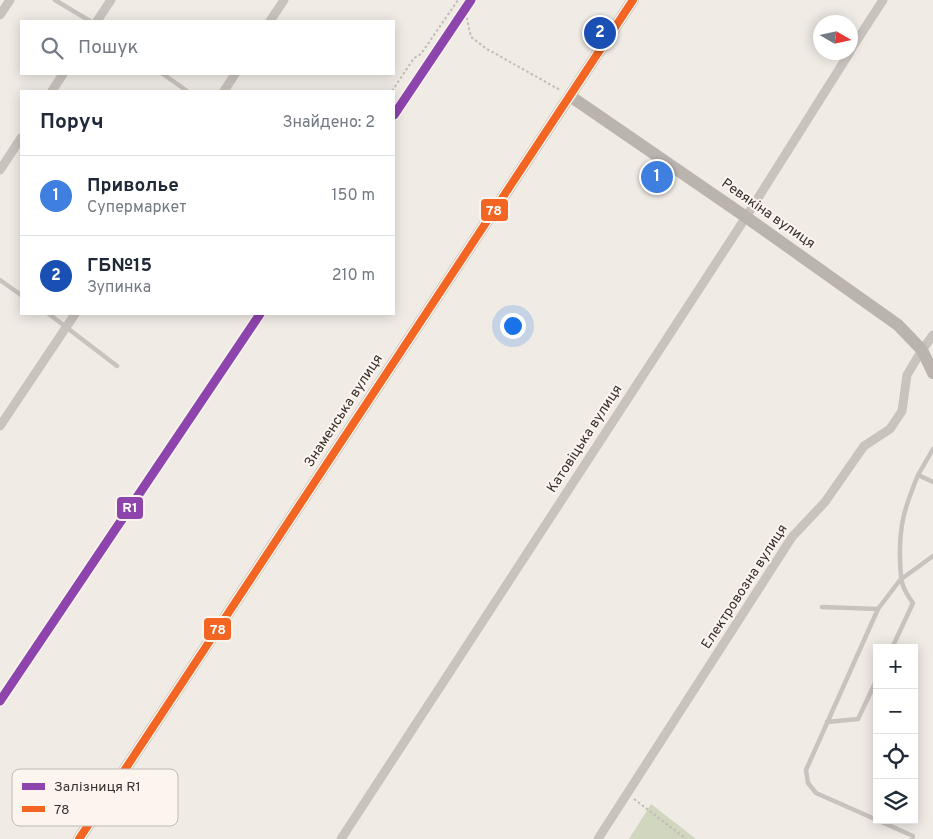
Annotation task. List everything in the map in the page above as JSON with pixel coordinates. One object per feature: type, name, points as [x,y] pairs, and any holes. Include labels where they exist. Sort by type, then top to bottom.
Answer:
[{"type":"main road","name":"Знаменська вулиця","points":[[125,769],[633,0]]},
{"type":"main road","name":"Ревякіна вулиця","points":[[570,96],[746,217],[898,325],[922,350],[933,373]]},
{"type":"main road","name":"Знаменська вулиця","points":[[79,839],[88,826]]},
{"type":"street","points":[[0,15],[10,0]]},
{"type":"street","points":[[98,20],[111,0]]},
{"type":"street","points":[[271,20],[284,0]]},
{"type":"street","name":"Катовіцька вулиця","points":[[858,39],[883,0]]},
{"type":"street","name":"Катовіцька вулиця","points":[[341,839],[746,217],[845,60]]},
{"type":"street","points":[[53,90],[62,75]]},
{"type":"street","points":[[225,90],[234,75]]},
{"type":"street","points":[[0,170],[20,140]]},
{"type":"street","points":[[0,426],[75,315]]},
{"type":"street","name":"Електровозна вулиця","points":[[598,839],[792,537],[825,502],[864,446],[890,429],[902,411],[907,375],[933,335]]},
{"type":"lane","points":[[55,0],[88,20]]},
{"type":"lane","points":[[164,75],[186,90]]},
{"type":"lane","points":[[0,280],[20,294]]},
{"type":"lane","points":[[50,315],[117,366]]},
{"type":"lane","points":[[894,644],[913,603],[900,580],[902,520],[918,475],[933,450]]},
{"type":"lane","points":[[918,475],[933,482]]},
{"type":"lane","points":[[873,818],[816,793],[808,783],[806,770],[878,609],[900,580],[933,556]]},
{"type":"lane","points":[[822,607],[878,609]]},
{"type":"lane","points":[[827,722],[858,719],[873,688]]},
{"type":"lane","points":[[886,824],[913,836],[912,839]]},
{"type":"path","points":[[393,90],[414,58],[421,54],[458,0]]},
{"type":"path","points":[[472,0],[465,10],[472,36],[487,48],[570,96]]},
{"type":"path","points":[[628,794],[686,839]]},
{"type":"green space","points":[[651,804],[696,839],[629,839]]},
{"type":"rail line","name":"R1","points":[[395,114],[471,0]]},
{"type":"rail line","name":"R1","points":[[0,701],[259,315]]},
{"type":"transit line","name":"78","points":[[125,769],[633,0]]},
{"type":"transit line","name":"78","points":[[79,839],[88,826]]},
{"type":"place","name":"ГБ№15","points":[[600,33]]},
{"type":"place","name":"Приволье","points":[[657,177]]}]
